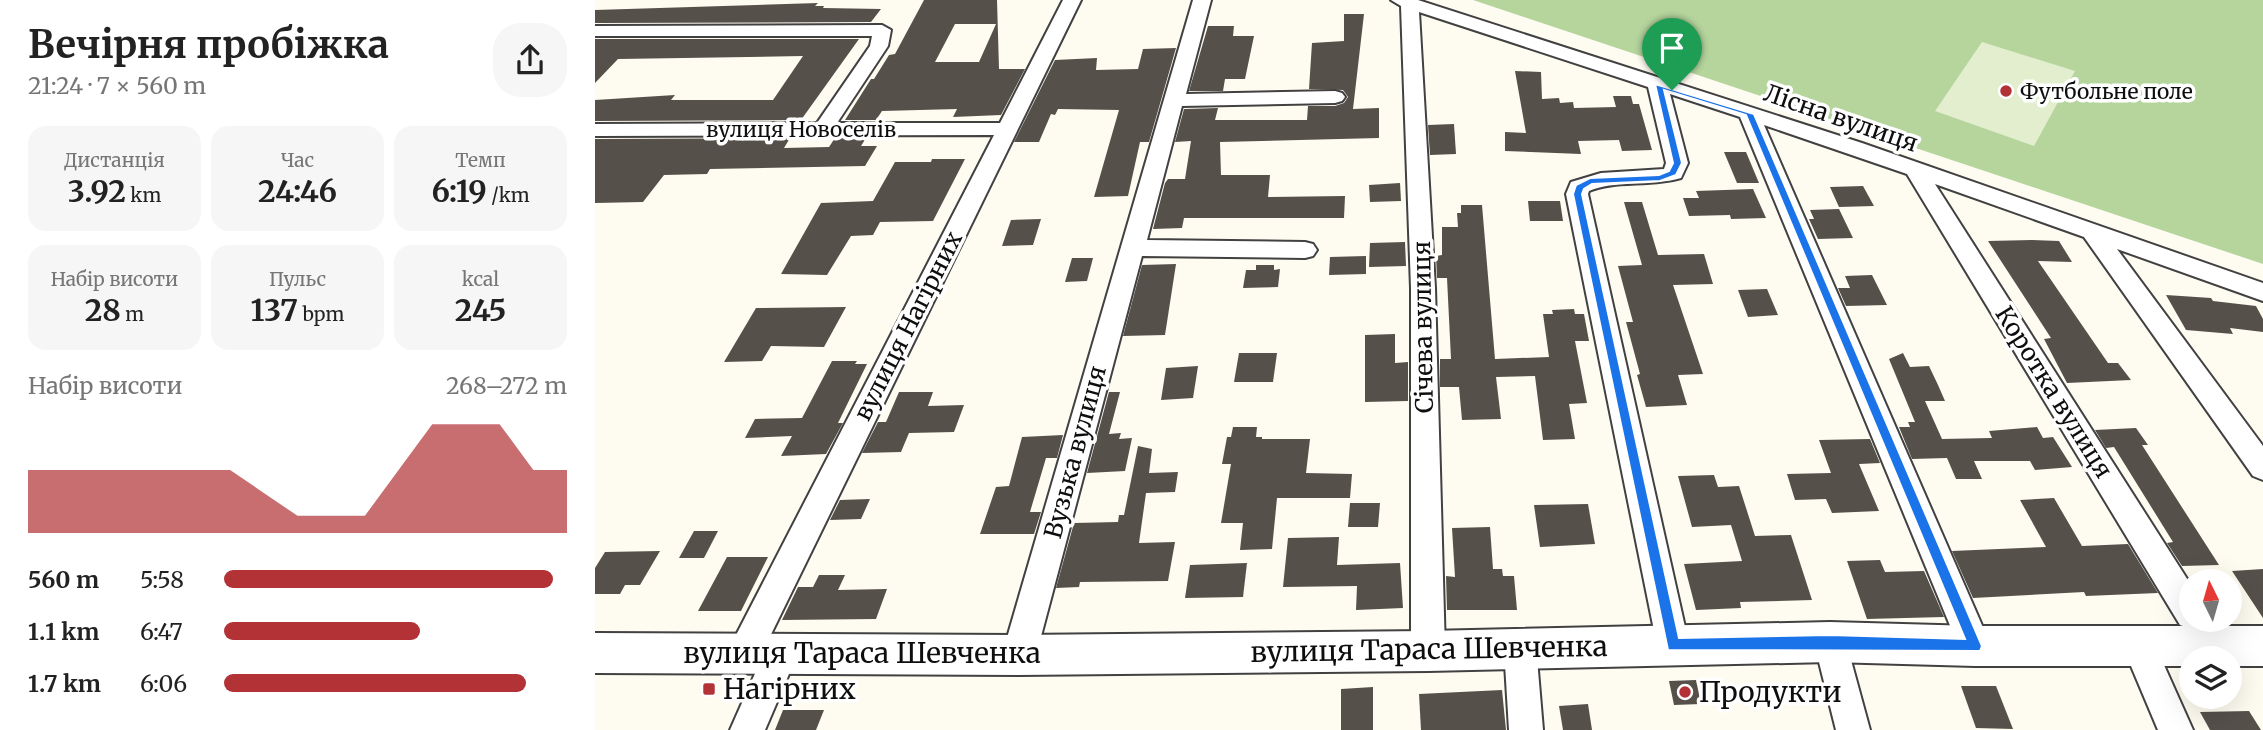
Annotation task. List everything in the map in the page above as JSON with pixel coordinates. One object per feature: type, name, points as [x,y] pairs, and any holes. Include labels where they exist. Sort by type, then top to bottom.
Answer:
[{"type":"street","name":"вулиця Нагірних","points":[[747,730],[763,652],[1007,130],[1072,0]]},
{"type":"street","name":"Вузька вулиця","points":[[1019,655],[1202,0]]},
{"type":"street","name":"Лісна вулиця","points":[[1405,2],[1749,114],[2263,292]]},
{"type":"street","name":"Січева вулиця","points":[[1405,2],[1423,288],[1428,652]]},
{"type":"street","points":[[595,31],[882,30],[879,46],[823,128]]},
{"type":"street","points":[[1658,86],[1678,163],[1673,173],[1660,178],[1590,181],[1579,187],[1577,194],[1673,645]]},
{"type":"street","points":[[1174,100],[1335,97]]},
{"type":"street","points":[[1749,114],[1975,646]]},
{"type":"street","name":"вулиця Новоселів","points":[[595,130],[1007,130]]},
{"type":"street","name":"Коротка вулиця","points":[[1916,171],[2179,593]]},
{"type":"street","points":[[2093,233],[2263,468]]},
{"type":"street","points":[[1131,248],[1305,250]]},
{"type":"street","name":"вулиця Тараса Шевченка","points":[[595,653],[1019,655],[1428,652],[1520,646],[1830,642],[2139,647],[2185,632]]},
{"type":"street","name":"вулиця Тараса Шевченка","points":[[2217,632],[2263,646]]},
{"type":"street","points":[[1830,642],[1853,730]]},
{"type":"street","points":[[1520,646],[1526,730]]},
{"type":"street","points":[[2139,647],[2176,730]]},
{"type":"green space","points":[[1473,0],[2263,0],[2263,264]]},
{"type":"green space","name":"Футбольне поле","points":[[1982,42],[2075,71],[2034,146],[1935,111]]},
{"type":"building","points":[[924,0],[997,0],[999,69],[1025,69],[1001,115],[953,117],[957,109],[882,111],[876,120],[845,120],[889,55],[895,54]],"holes":[[[955,24],[996,24],[979,62],[935,62]]]},
{"type":"building","points":[[818,3],[815,6],[824,6],[823,8],[881,9],[871,22],[595,23],[595,10]]},
{"type":"building","points":[[1344,14],[1364,14],[1353,109],[1379,108],[1379,138],[1220,142],[1221,175],[1270,175],[1268,197],[1345,196],[1344,218],[1184,218],[1182,228],[1153,229],[1165,183],[1168,179],[1185,179],[1191,141],[1175,142],[1184,109],[1218,108],[1215,120],[1307,120],[1308,106],[1335,106],[1344,103],[1348,97],[1343,90],[1309,89],[1312,43],[1344,41]]},
{"type":"building","points":[[1208,26],[1234,26],[1233,36],[1254,36],[1245,79],[1225,79],[1223,91],[1189,91]]},
{"type":"building","points":[[595,39],[859,39],[801,120],[595,121],[595,100],[675,95],[671,100],[773,100],[803,56],[618,59],[595,83]]},
{"type":"building","points":[[1176,48],[1149,142],[1140,142],[1128,196],[1094,197],[1119,110],[1058,109],[1055,115],[1051,114],[1039,142],[1014,142],[1055,60],[1097,58],[1096,70],[1138,69],[1143,49]]},
{"type":"building","points":[[1515,71],[1541,72],[1542,99],[1559,98],[1560,103],[1573,102],[1574,108],[1616,107],[1613,96],[1631,96],[1633,104],[1639,104],[1652,150],[1622,151],[1619,140],[1578,141],[1581,154],[1505,151],[1505,132],[1526,133]]},
{"type":"building","points":[[1454,124],[1456,154],[1430,155],[1428,125]]},
{"type":"building","points":[[790,138],[784,148],[829,147],[835,138],[866,138],[861,146],[877,146],[865,166],[710,169],[707,174],[664,175],[643,202],[595,203],[595,139]]},
{"type":"building","points":[[1724,152],[1746,152],[1759,183],[1737,183]]},
{"type":"building","points":[[932,159],[965,159],[933,221],[880,222],[873,235],[851,236],[827,275],[781,274],[821,203],[873,201],[895,162],[931,162]]},
{"type":"building","points":[[1400,183],[1401,201],[1370,202],[1369,185]]},
{"type":"building","points":[[1863,186],[1874,206],[1839,207],[1830,187]]},
{"type":"building","points":[[1753,189],[1766,218],[1689,216],[1683,198],[1699,198],[1696,191]]},
{"type":"building","points":[[1528,201],[1560,201],[1563,221],[1530,221]]},
{"type":"building","points":[[1624,202],[1642,202],[1658,255],[1704,254],[1713,284],[1673,285],[1703,374],[1678,375],[1687,405],[1646,407],[1626,322],[1633,322],[1618,266],[1642,265]]},
{"type":"building","points":[[1461,205],[1482,205],[1495,359],[1549,357],[1543,314],[1553,314],[1552,310],[1574,309],[1575,314],[1584,314],[1589,341],[1575,341],[1587,403],[1569,404],[1575,439],[1543,440],[1535,376],[1496,377],[1501,419],[1462,420],[1459,387],[1440,387],[1440,359],[1451,359],[1447,278],[1437,278],[1436,256],[1442,255],[1442,227],[1458,227],[1457,213],[1461,213]]},
{"type":"building","points":[[1839,209],[1853,238],[1818,239],[1809,219],[1814,219],[1810,210]]},
{"type":"building","points":[[1041,219],[1033,245],[1002,246],[1011,220]]},
{"type":"building","points":[[1988,241],[2059,241],[2072,262],[2038,261],[2108,363],[2118,363],[2131,380],[2067,383],[2044,339],[2051,338]]},
{"type":"building","points":[[1405,242],[1406,266],[1369,267],[1370,243]]},
{"type":"building","points":[[1366,256],[1366,274],[1329,275],[1330,257]]},
{"type":"building","points":[[1072,258],[1093,258],[1087,281],[1065,282]]},
{"type":"building","points":[[1176,264],[1165,335],[1123,336],[1142,265]]},
{"type":"building","points":[[1256,265],[1274,265],[1274,270],[1280,269],[1278,287],[1243,288],[1246,270],[1256,270]]},
{"type":"building","points":[[1872,275],[1887,305],[1846,306],[1838,288],[1850,288],[1845,276]]},
{"type":"building","points":[[1767,289],[1778,315],[1748,317],[1738,290]]},
{"type":"building","points":[[2166,295],[2211,298],[2213,301],[2256,306],[2263,319],[2263,332],[2230,328],[2233,334],[2186,330]]},
{"type":"building","points":[[846,307],[824,347],[771,346],[762,361],[724,362],[756,308]]},
{"type":"building","points":[[1395,334],[1395,363],[1408,362],[1408,401],[1365,402],[1365,335]]},
{"type":"building","points":[[1239,353],[1277,353],[1273,382],[1234,382]]},
{"type":"building","points":[[1903,353],[1910,367],[1929,366],[1938,385],[1945,401],[1925,401],[1942,439],[1992,438],[1989,431],[2037,427],[2043,438],[2053,437],[2072,467],[2035,470],[2030,461],[1974,461],[1982,479],[1956,479],[1947,458],[1912,459],[1899,427],[1910,427],[1908,422],[1915,422],[1889,359]]},
{"type":"building","points":[[832,361],[857,361],[855,364],[867,364],[838,423],[843,423],[826,454],[781,456],[792,436],[745,438],[755,419],[802,418]]},
{"type":"building","points":[[1198,366],[1193,398],[1161,400],[1166,368]]},
{"type":"building","points":[[899,392],[933,392],[928,406],[964,405],[954,432],[909,433],[901,452],[862,453],[878,422],[886,422]]},
{"type":"building","points":[[1109,392],[1120,392],[1109,434],[1121,433],[1119,439],[1132,438],[1125,471],[1087,473]]},
{"type":"building","points":[[1233,427],[1257,427],[1256,437],[1262,439],[1310,439],[1306,473],[1352,474],[1350,498],[1277,498],[1272,549],[1240,550],[1243,523],[1221,523],[1231,464],[1222,464],[1227,437],[1231,437]]},
{"type":"building","points":[[2136,428],[2148,445],[2142,445],[2219,565],[2182,566],[2167,543],[2173,542],[2114,447],[2106,448],[2095,430]]},
{"type":"building","points":[[1063,435],[1057,458],[1046,458],[1030,512],[1041,512],[1034,534],[980,534],[996,487],[1009,486],[1022,437]]},
{"type":"building","points":[[1870,439],[1880,463],[1859,464],[1879,511],[1832,513],[1826,499],[1795,500],[1787,474],[1831,473],[1819,440]]},
{"type":"building","points":[[1138,446],[1152,449],[1149,473],[1178,472],[1175,492],[1146,493],[1139,543],[1175,542],[1168,581],[1080,582],[1079,587],[1056,588],[1074,523],[1118,522],[1119,515],[1124,515]]},
{"type":"building","points":[[1714,475],[1718,487],[1739,486],[1755,536],[1791,535],[1812,600],[1740,602],[1741,608],[1696,610],[1684,564],[1742,561],[1731,525],[1692,527],[1678,476]]},
{"type":"building","points":[[2054,498],[2082,546],[2128,544],[2158,593],[2086,596],[2084,592],[1973,598],[1952,551],[2046,547],[2020,500]]},
{"type":"building","points":[[870,499],[861,519],[830,520],[840,500]]},
{"type":"building","points":[[1350,503],[1380,503],[1378,527],[1348,527]]},
{"type":"building","points":[[1588,504],[1595,544],[1540,547],[1534,505]]},
{"type":"building","points":[[1490,527],[1493,569],[1502,569],[1503,576],[1514,576],[1517,610],[1447,610],[1446,576],[1455,577],[1452,528]]},
{"type":"building","points":[[694,531],[718,531],[704,558],[679,558]]},
{"type":"building","points":[[1339,537],[1337,565],[1400,563],[1403,608],[1356,610],[1357,586],[1283,587],[1288,538]]},
{"type":"building","points":[[660,551],[640,585],[625,585],[620,594],[595,594],[595,568],[605,552]]},
{"type":"building","points":[[727,557],[768,557],[741,611],[698,611]]},
{"type":"building","points":[[1880,560],[1885,572],[1924,571],[1944,617],[1867,619],[1847,561]]},
{"type":"building","points":[[1247,563],[1243,597],[1185,598],[1190,565]]},
{"type":"building","points":[[2263,569],[2263,618],[2242,586],[2242,570]]},
{"type":"building","points":[[819,575],[845,575],[838,590],[887,589],[876,619],[782,620],[798,587],[813,587]]},
{"type":"building","name":"Продукти","points":[[1696,680],[1701,704],[1674,705],[1669,681]]},
{"type":"building","points":[[1961,686],[1996,686],[2013,729],[1976,728]]},
{"type":"building","points":[[1373,687],[1373,730],[1341,730],[1341,689]]},
{"type":"building","points":[[1502,690],[1506,730],[1421,730],[1419,694]]},
{"type":"building","points":[[1588,704],[1592,730],[1563,730],[1559,706]]},
{"type":"building","points":[[783,710],[824,710],[816,730],[775,730]]},
{"type":"building","points":[[2249,711],[2261,730],[2210,730],[2200,712]]},
{"type":"place","name":"Футбольне поле","points":[[2006,91]]},
{"type":"place","name":"Нагірних","points":[[709,689]]},
{"type":"place","name":"Продукти","points":[[1685,692]]},
{"type":"route","points":[[1658,86],[1672,90],[1749,114],[1975,646],[1830,642],[1673,645],[1577,194],[1579,187],[1590,181],[1660,178],[1673,173],[1678,163],[1658,86]]}]
